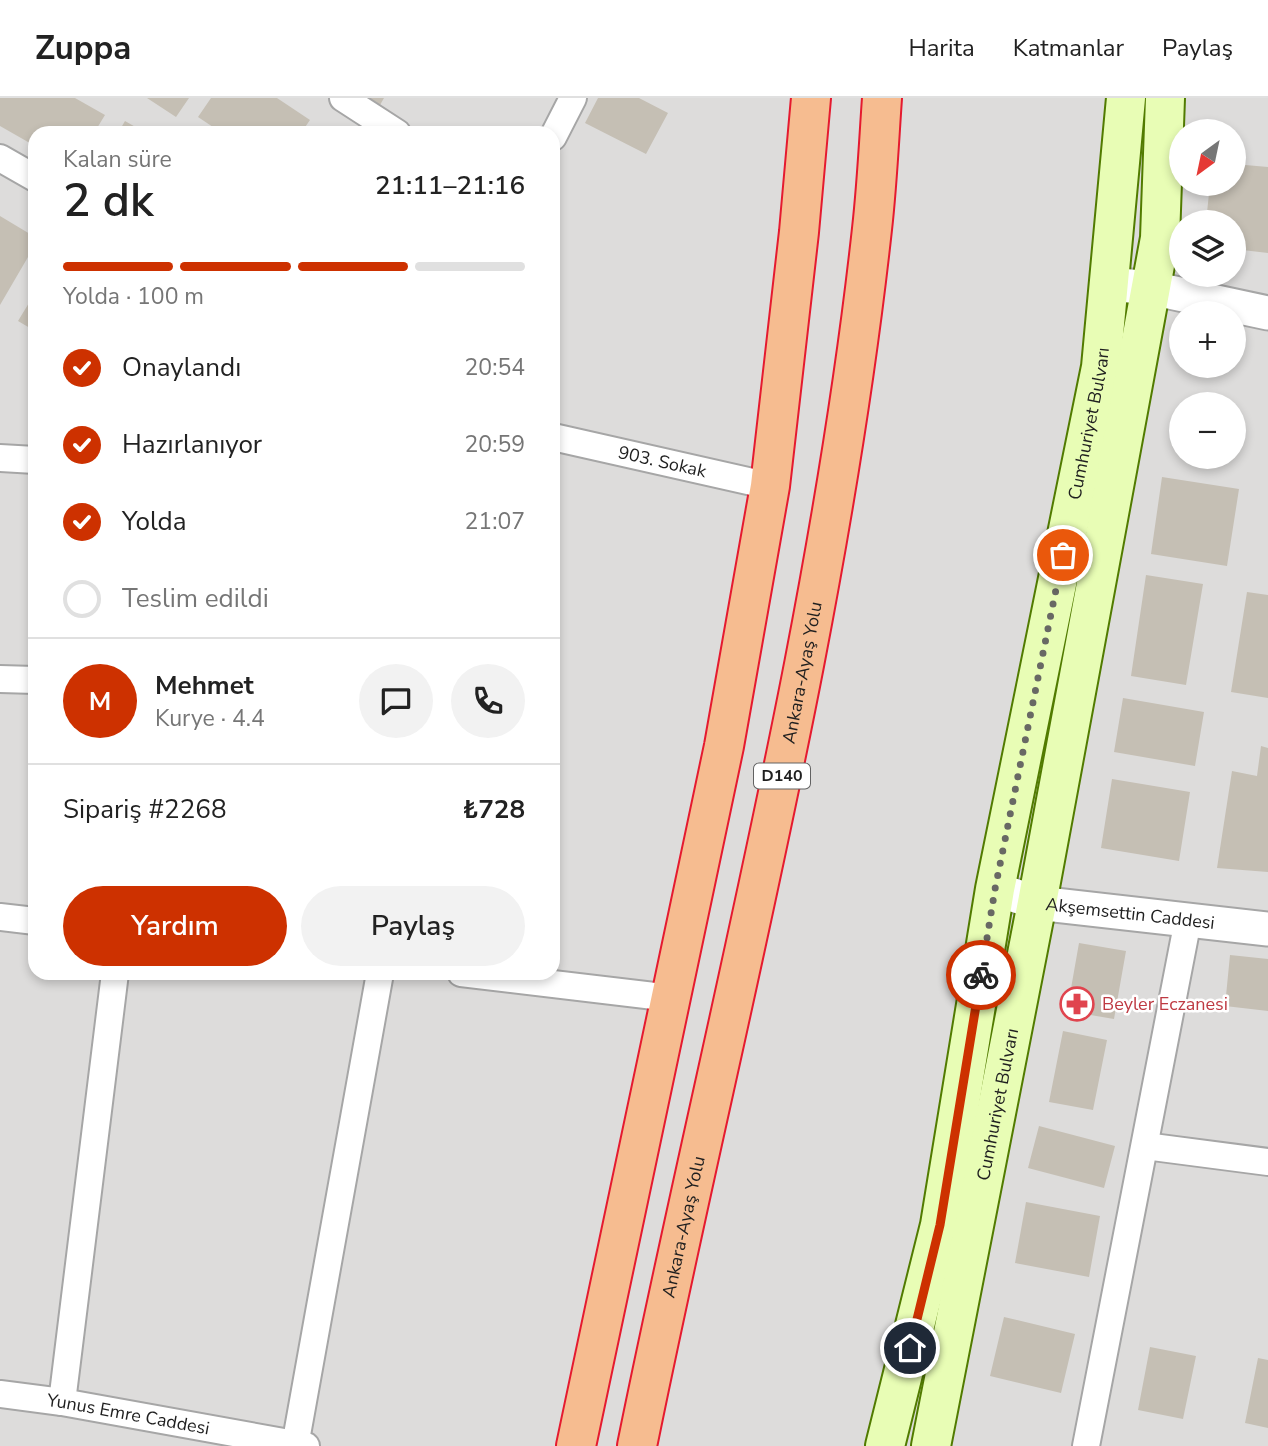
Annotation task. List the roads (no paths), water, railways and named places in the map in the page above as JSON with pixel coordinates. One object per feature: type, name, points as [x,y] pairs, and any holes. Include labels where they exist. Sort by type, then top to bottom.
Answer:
[{"type":"highway","points":[[576,1446],[724,746],[770,486],[799,232],[811,98]]},
{"type":"highway","name":"Ankara-Ayaş Yolu","points":[[637,1446],[674,1266],[763,870],[797,701],[844,432],[872,228],[882,98]]},
{"type":"main road","name":"Cumhuriyet Bulvarı","points":[[886,1446],[940,1225],[995,889],[1101,367],[1126,98]]},
{"type":"main road","name":"Cumhuriyet Bulvarı","points":[[931,1446],[1037,903],[1160,238],[1165,98]]},
{"type":"street","points":[[343,98],[386,126]]},
{"type":"street","points":[[559,126],[573,98]]},
{"type":"street","points":[[0,158],[28,173]]},
{"type":"street","points":[[1108,284],[1151,288],[1268,313]]},
{"type":"street","name":"903. Sokak","points":[[560,439],[770,486]]},
{"type":"street","points":[[0,458],[28,460]]},
{"type":"street","points":[[0,679],[28,680]]},
{"type":"street","name":"Akşemsettin Caddesi","points":[[995,889],[1037,903],[1268,929]]},
{"type":"street","points":[[0,917],[28,920]]},
{"type":"street","points":[[1086,1446],[1188,920]]},
{"type":"street","points":[[62,1402],[114,980]]},
{"type":"street","points":[[299,1445],[379,980]]},
{"type":"street","points":[[520,980],[671,998]]},
{"type":"street","points":[[1145,1146],[1268,1162]]},
{"type":"street","name":"Yunus Emre Caddesi","points":[[0,1394],[62,1402],[299,1445]]},
{"type":"place","name":"Beyler Eczanesi","points":[[1077,1004]]}]
